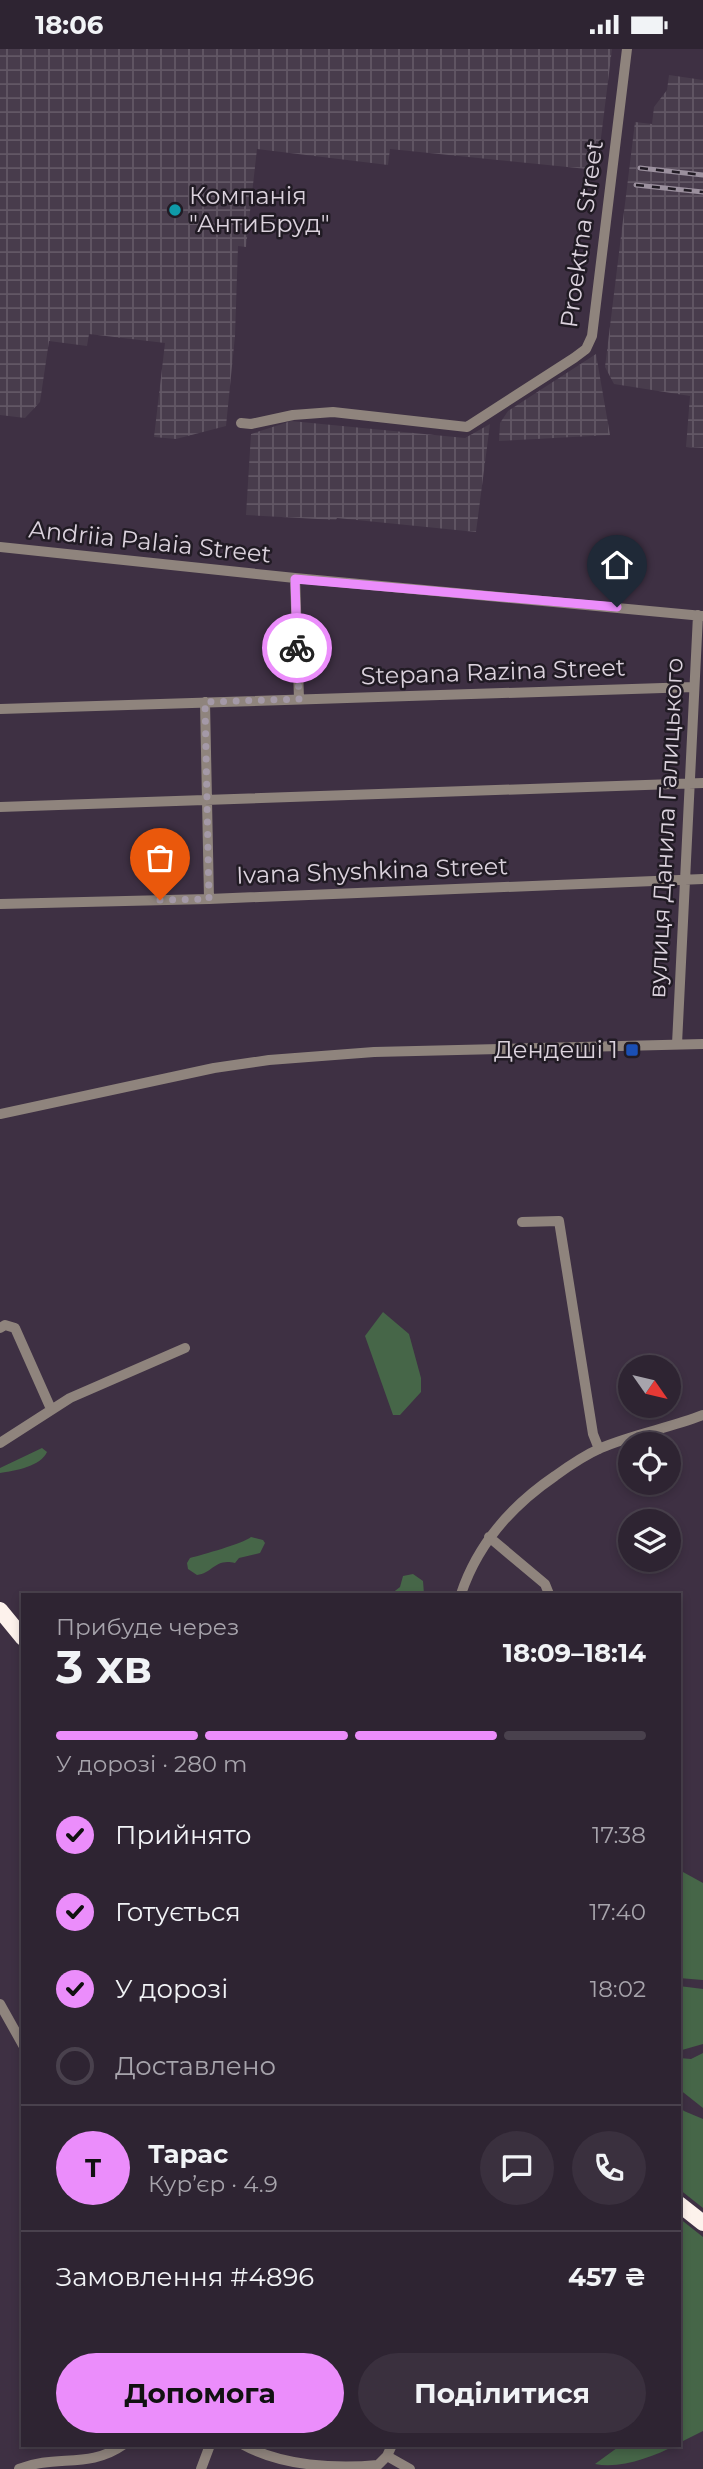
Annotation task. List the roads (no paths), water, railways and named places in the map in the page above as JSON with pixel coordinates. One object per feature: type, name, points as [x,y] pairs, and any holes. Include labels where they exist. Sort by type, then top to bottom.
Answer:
[{"type":"highway","points":[[0,1610],[21,1636]]},
{"type":"highway","points":[[681,2206],[703,2223]]},
{"type":"street","name":"Proektna Street","points":[[241,423],[251,424],[293,415],[333,412],[467,427],[586,349],[592,336],[627,49]]},
{"type":"street","name":"Andriia Palaia Street","points":[[0,547],[295,579],[700,615]]},
{"type":"street","name":"Andriia Palaia Street","points":[[295,579],[299,699]]},
{"type":"street","name":"вулиця Данила Галицького","points":[[677,1044],[694,687],[700,615]]},
{"type":"street","name":"Stepana Razina Street","points":[[0,709],[694,687]]},
{"type":"street","points":[[205,702],[209,899]]},
{"type":"street","points":[[0,807],[703,783]]},
{"type":"street","name":"Ivana Shyshkina Street","points":[[0,904],[209,899],[703,879]]},
{"type":"street","points":[[0,1114],[214,1068],[269,1060],[374,1052],[703,1044]]},
{"type":"street","points":[[522,1222],[559,1221],[593,1434],[599,1449]]},
{"type":"street","points":[[5,1327],[15,1328],[51,1409]]},
{"type":"street","points":[[0,1443],[51,1409],[117,1376],[185,1348]]},
{"type":"street","points":[[461,1593],[467,1575],[489,1537],[505,1517],[531,1493],[577,1460],[599,1449],[703,1415]]},
{"type":"street","points":[[489,1537],[545,1584],[549,1593]]},
{"type":"street","points":[[0,2004],[21,2041]]},
{"type":"street","points":[[19,2469],[37,2463],[100,2460],[120,2447]]},
{"type":"street","points":[[201,2469],[209,2447]]},
{"type":"street","points":[[248,2447],[266,2456],[332,2468],[378,2465],[391,2447]]},
{"type":"street","points":[[387,2456],[410,2469]]},
{"type":"railway","points":[[640,168],[703,175]]},
{"type":"railway","points":[[636,185],[703,192]]},
{"type":"place","name":"Компанія \"АнтиБруд\"","points":[[175,210]]},
{"type":"place","name":"Дендеші 1","points":[[632,1050]]}]
